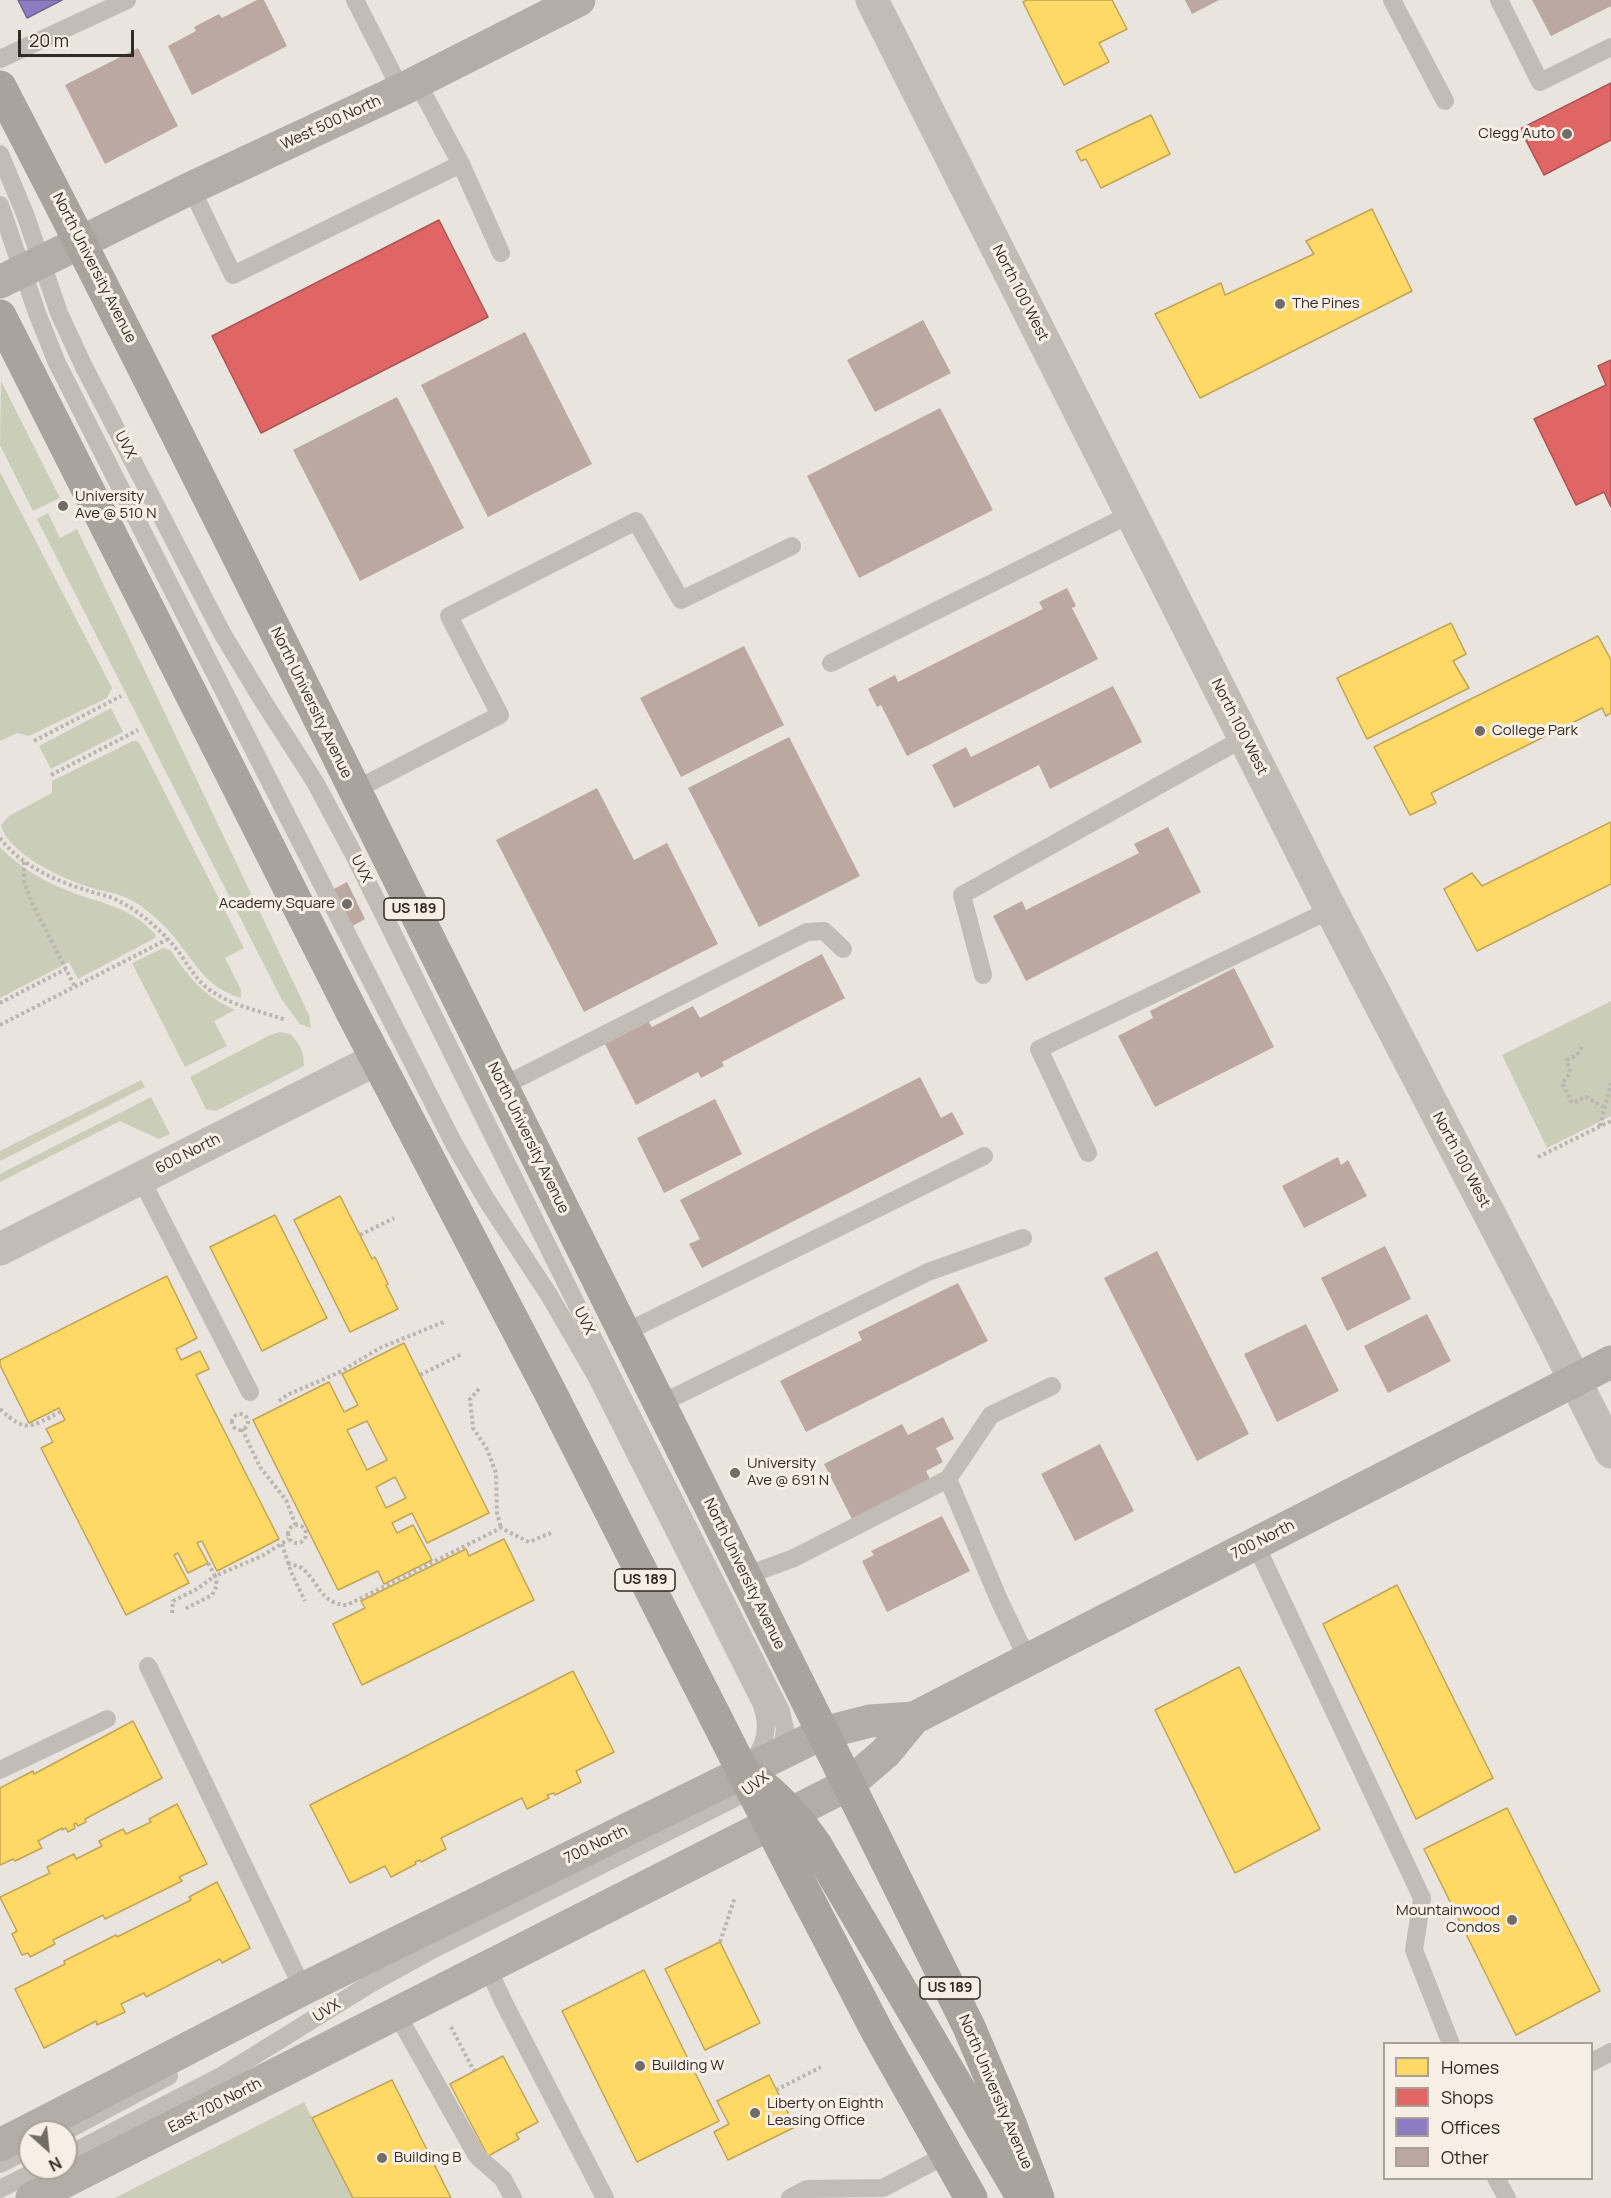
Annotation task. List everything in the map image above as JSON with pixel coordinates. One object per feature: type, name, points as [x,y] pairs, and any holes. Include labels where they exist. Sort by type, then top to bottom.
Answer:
[{"type":"highway","name":"North University Avenue","points":[[0,87],[81,241],[969,2027],[1011,2126],[1038,2198]]},
{"type":"highway","name":"US 189","points":[[0,316],[377,1059],[752,1782],[781,1819],[878,2033],[971,2198]]},
{"type":"highway","points":[[781,1819],[817,1847],[1023,2198]]},
{"type":"main road","name":"West 500 North","points":[[21,271],[409,86],[579,0]]},
{"type":"main road","name":"700 North","points":[[294,1994],[752,1782],[782,1753],[823,1733],[870,1721],[914,1718],[1611,1362]]},
{"type":"main road","name":"700 North","points":[[398,2014],[849,1784],[886,1752],[914,1718]]},
{"type":"main road","points":[[0,2145],[294,1994]]},
{"type":"main road","name":"East 700 North","points":[[33,2198],[398,2014]]},
{"type":"street","name":"North 100 West","points":[[872,0],[1330,910],[1611,1452]]},
{"type":"street","name":"600 North","points":[[0,1250],[377,1059]]},
{"type":"lane","points":[[0,59],[127,0]]},
{"type":"lane","points":[[355,0],[462,164],[501,253]]},
{"type":"lane","points":[[1392,0],[1445,101]]},
{"type":"lane","points":[[1499,0],[1540,82],[1611,47]]},
{"type":"lane","name":"UVX","points":[[0,154],[25,214],[21,271],[59,313],[222,633],[262,701],[315,782],[353,853],[781,1711],[785,1729],[782,1753]]},
{"type":"lane","points":[[191,188],[233,275],[462,164]]},
{"type":"lane","name":"UVX","points":[[0,205],[21,271],[67,383],[469,1173],[549,1294],[596,1376],[761,1703],[767,1726],[752,1782],[428,1952],[370,1984],[223,2075],[78,2150]]},
{"type":"lane","points":[[831,663],[1131,514]]},
{"type":"lane","points":[[355,790],[501,715],[449,616],[636,521],[681,600],[792,546]]},
{"type":"lane","points":[[983,975],[962,895],[1244,738]]},
{"type":"lane","points":[[1088,1154],[1039,1049],[1330,910]]},
{"type":"lane","points":[[503,1086],[807,932],[824,931],[843,949]]},
{"type":"lane","points":[[624,1333],[984,1156]]},
{"type":"lane","points":[[141,1179],[250,1392]]},
{"type":"lane","points":[[660,1404],[928,1272],[1023,1238]]},
{"type":"lane","points":[[745,1576],[794,1558],[948,1479],[991,1415],[1052,1386]]},
{"type":"lane","points":[[948,1479],[1000,1602],[1028,1660]]},
{"type":"lane","points":[[1255,1544],[1422,1898],[1414,1950],[1451,2042]]},
{"type":"lane","points":[[78,2124],[190,2064],[294,1994],[148,1666]]},
{"type":"lane","points":[[0,1770],[107,1719]]},
{"type":"lane","points":[[488,1968],[518,2031],[605,2198]]},
{"type":"lane","points":[[398,2014],[477,2156],[503,2179],[513,2198]]},
{"type":"lane","points":[[1593,2061],[1611,2052]]},
{"type":"lane","points":[[0,2164],[18,2155]]},
{"type":"lane","points":[[790,2198],[807,2189],[883,2188],[946,2155]]},
{"type":"lane","points":[[0,2189],[18,2180]]},
{"type":"lane","points":[[1497,2180],[1507,2198]]},
{"type":"path","points":[[34,741],[121,696]]},
{"type":"path","points":[[51,775],[138,730]]},
{"type":"path","points":[[0,837],[24,862],[49,876],[87,891],[117,899],[138,912],[168,939],[194,975],[207,987],[229,1001],[286,1020]]},
{"type":"path","points":[[24,862],[24,881],[31,901],[75,987]]},
{"type":"path","points":[[0,1025],[168,939]]},
{"type":"path","points":[[0,1003],[66,969]]},
{"type":"path","points":[[1582,1047],[1577,1055],[1567,1060],[1570,1073],[1562,1083],[1572,1103],[1586,1097],[1605,1108]]},
{"type":"path","points":[[1599,1127],[1611,1083]]},
{"type":"path","points":[[1538,1157],[1611,1121]]},
{"type":"path","points":[[360,1235],[394,1218]]},
{"type":"path","points":[[277,1402],[287,1395],[338,1373],[380,1348],[446,1321]]},
{"type":"path","points":[[420,1375],[462,1354]]},
{"type":"path","points":[[479,1389],[470,1399],[473,1428],[487,1449],[496,1473],[497,1513],[501,1528],[529,1542],[551,1533]]},
{"type":"path","points":[[0,1409],[14,1421],[25,1426],[31,1426],[60,1412]]},
{"type":"path","points":[[243,1429],[235,1428],[232,1421],[237,1415],[252,1413]]},
{"type":"path","points":[[243,1429],[248,1422],[244,1415]]},
{"type":"path","points":[[243,1429],[260,1467],[286,1500],[296,1526],[304,1529],[306,1534],[304,1540],[296,1544],[289,1539]]},
{"type":"path","points":[[289,1539],[289,1531],[296,1526]]},
{"type":"path","points":[[288,1563],[301,1567],[329,1600],[347,1605],[501,1528]]},
{"type":"path","points":[[172,1612],[173,1601],[198,1590],[215,1576],[262,1556],[289,1539]]},
{"type":"path","points":[[282,1544],[305,1601]]},
{"type":"path","points":[[183,1610],[212,1595],[217,1585],[208,1563]]},
{"type":"path","points":[[720,1942],[735,1897]]},
{"type":"path","points":[[451,2027],[474,2071]]},
{"type":"path","points":[[776,2090],[821,2067]]},
{"type":"green space","points":[[1,381],[60,498],[33,511],[0,445]]},
{"type":"green space","points":[[0,472],[112,688],[107,698],[29,736],[17,733],[0,741]]},
{"type":"green space","points":[[48,513],[60,538],[77,529],[309,1015],[311,1028],[300,1024],[282,1000],[37,519]]},
{"type":"green space","points":[[111,708],[123,732],[51,769],[39,746]]},
{"type":"green space","points":[[133,741],[140,744],[244,948],[225,958],[241,990],[241,998],[211,982],[171,933],[133,901],[78,883],[38,864],[14,846],[1,825],[9,816],[52,793],[52,781]]},
{"type":"green space","points":[[0,847],[25,869],[44,880],[128,913],[147,926],[156,935],[155,938],[78,979],[69,962],[0,998]]},
{"type":"green space","points":[[163,948],[170,950],[191,978],[213,998],[235,1010],[214,1021],[227,1046],[185,1067],[132,963]]},
{"type":"green space","points":[[1611,1001],[1611,1116],[1547,1148],[1502,1055]]},
{"type":"green space","points":[[280,1032],[290,1034],[296,1041],[302,1052],[304,1066],[216,1111],[206,1109],[190,1077]]},
{"type":"green space","points":[[141,1080],[145,1087],[0,1161],[0,1151]]},
{"type":"green space","points":[[151,1097],[170,1134],[159,1139],[120,1121],[0,1182],[0,1174]]},
{"type":"green space","points":[[304,2102],[353,2198],[115,2198]]},
{"type":"building: Homes","points":[[1027,0],[1112,0],[1127,29],[1099,43],[1109,62],[1064,85],[1023,2]]},
{"type":"building: Homes","points":[[1151,115],[1170,154],[1101,188],[1086,159],[1081,161],[1076,151]]},
{"type":"building: Homes","name":"The Pines","points":[[1372,209],[1412,291],[1200,398],[1155,314],[1221,283],[1225,295],[1314,254],[1306,241]]},
{"type":"building: Homes","name":"College Park","points":[[1451,623],[1466,654],[1453,661],[1469,688],[1367,739],[1337,678]]},
{"type":"building: Homes","name":"College Park","points":[[1598,636],[1611,660],[1611,713],[1606,716],[1602,708],[1431,793],[1436,803],[1410,815],[1374,747]]},
{"type":"building: Homes","points":[[1611,822],[1611,884],[1477,951],[1444,889],[1472,873],[1482,886]]},
{"type":"building: Homes","points":[[340,1196],[372,1259],[375,1257],[398,1309],[350,1332],[294,1220]]},
{"type":"building: Homes","points":[[275,1215],[327,1318],[262,1351],[210,1247]]},
{"type":"building: Homes","points":[[167,1276],[197,1338],[176,1349],[181,1360],[200,1351],[209,1369],[196,1375],[279,1539],[217,1571],[202,1541],[197,1543],[208,1563],[188,1573],[178,1553],[174,1555],[189,1583],[126,1615],[41,1448],[53,1442],[46,1429],[65,1420],[59,1408],[29,1423],[0,1365],[0,1360]]},
{"type":"building: Homes","points":[[404,1343],[489,1513],[427,1543],[412,1513],[392,1523],[397,1533],[413,1525],[432,1560],[384,1584],[378,1571],[338,1590],[253,1420],[329,1382],[344,1412],[358,1405],[342,1374]],"holes":[[[367,1421],[387,1460],[367,1470],[347,1430]],[[395,1477],[406,1498],[386,1508],[376,1487]]]},
{"type":"building: Homes","points":[[504,1539],[534,1600],[362,1685],[333,1624],[365,1608],[361,1601],[466,1549],[469,1556]]},
{"type":"building: Homes","points":[[1397,1585],[1493,1778],[1416,1819],[1323,1624]]},
{"type":"building: Homes","points":[[1239,1667],[1320,1829],[1235,1873],[1155,1710]]},
{"type":"building: Homes","points":[[573,1671],[614,1752],[576,1771],[581,1782],[555,1795],[554,1793],[547,1795],[549,1798],[527,1809],[522,1798],[441,1838],[446,1849],[421,1862],[420,1860],[415,1862],[416,1864],[391,1877],[385,1866],[350,1883],[310,1805]]},
{"type":"building: Homes","points":[[133,1721],[162,1778],[85,1819],[86,1822],[78,1826],[74,1824],[75,1828],[68,1832],[66,1828],[62,1830],[62,1828],[38,1841],[42,1848],[15,1861],[13,1859],[0,1865],[0,1788],[33,1771],[34,1774]]},
{"type":"building: Homes","points":[[177,1804],[207,1864],[179,1877],[182,1881],[105,1919],[103,1915],[53,1940],[55,1944],[30,1957],[28,1953],[22,1955],[12,1934],[17,1931],[0,1897],[50,1873],[47,1867],[74,1854],[76,1859],[102,1846],[99,1841],[123,1829],[126,1834],[151,1822],[149,1819]]},
{"type":"building: Homes","name":"Mountainwood Condos","points":[[1507,1808],[1600,1991],[1516,2035],[1424,1849]]},
{"type":"building: Homes","points":[[217,1882],[250,1948],[222,1963],[220,1959],[146,1997],[144,1993],[121,2004],[125,2012],[97,2025],[96,2021],[44,2048],[15,1989],[65,1964],[64,1961],[191,1900],[189,1897]]},
{"type":"building: Homes","points":[[720,1942],[760,2023],[705,2050],[665,1969]]},
{"type":"building: Homes","name":"Building W","points":[[644,1970],[719,2121],[637,2162],[562,2011]]},
{"type":"building: Homes","points":[[503,2056],[538,2122],[516,2134],[519,2139],[488,2156],[450,2084]]},
{"type":"building: Homes","name":"Liberty on Eighth Leasing Office","points":[[769,2075],[795,2127],[728,2160],[714,2132],[729,2124],[717,2101]]},
{"type":"building: Homes","name":"Building B","points":[[392,2080],[451,2198],[353,2198],[312,2118]]},
{"type":"building: Shops","name":"Clegg Auto","points":[[1611,83],[1611,140],[1544,175],[1520,129]]},
{"type":"building: Shops","points":[[439,220],[488,317],[261,433],[212,336]]},
{"type":"building: Shops","points":[[1611,360],[1611,507],[1604,492],[1576,505],[1534,419],[1606,385],[1598,366]]},
{"type":"building: Offices","points":[[18,0],[62,0],[27,18]]},
{"type":"building: Other","points":[[257,0],[264,0],[287,46],[192,95],[168,46],[196,31],[194,27],[219,14],[222,18]]},
{"type":"building: Other","points":[[1185,0],[1219,0],[1192,14]]},
{"type":"building: Other","points":[[1532,0],[1611,0],[1611,6],[1551,36]]},
{"type":"building: Other","points":[[138,48],[178,126],[105,164],[65,85]]},
{"type":"building: Other","points":[[923,320],[951,373],[875,412],[847,360]]},
{"type":"building: Other","points":[[525,332],[592,464],[488,517],[421,385]]},
{"type":"building: Other","points":[[397,397],[464,528],[360,581],[293,450]]},
{"type":"building: Other","points":[[940,408],[993,510],[859,578],[807,476]]},
{"type":"building: Other","points":[[1067,588],[1076,606],[1072,608],[1098,659],[907,756],[881,705],[877,707],[868,689],[895,675],[898,682],[1043,609],[1039,602]]},
{"type":"building: Other","points":[[744,646],[784,725],[681,777],[640,698]]},
{"type":"building: Other","points":[[1113,686],[1142,742],[1050,789],[1039,765],[954,808],[932,765],[966,747],[971,757]]},
{"type":"building: Other","points":[[789,737],[860,876],[759,927],[688,788]]},
{"type":"building: Other","points":[[597,788],[634,860],[667,843],[718,944],[584,1012],[496,840]]},
{"type":"building: Other","points":[[1168,827],[1201,892],[1026,981],[993,916],[1022,901],[1026,910],[1139,853],[1134,844]]},
{"type":"building: Other","points":[[347,882],[365,919],[349,928],[330,891]]},
{"type":"building: Other","points":[[822,954],[845,998],[722,1062],[724,1066],[701,1078],[698,1072],[636,1105],[605,1044],[648,1021],[652,1027],[693,1006],[700,1018]]},
{"type":"building: Other","points":[[1234,968],[1274,1047],[1155,1107],[1118,1036],[1153,1018],[1150,1011]]},
{"type":"building: Other","points":[[920,1077],[941,1118],[952,1112],[964,1134],[702,1268],[689,1244],[700,1239],[680,1200]]},
{"type":"building: Other","points":[[715,1099],[742,1154],[664,1193],[637,1138]]},
{"type":"building: Other","points":[[1338,1157],[1341,1165],[1348,1160],[1367,1196],[1304,1228],[1282,1186]]},
{"type":"building: Other","points":[[1385,1246],[1411,1299],[1347,1331],[1321,1278]]},
{"type":"building: Other","points":[[1157,1251],[1249,1434],[1197,1461],[1104,1278]]},
{"type":"building: Other","points":[[958,1283],[988,1341],[806,1432],[780,1381],[862,1340],[858,1332]]},
{"type":"building: Other","points":[[1427,1314],[1451,1361],[1388,1393],[1364,1346]]},
{"type":"building: Other","points":[[1306,1324],[1339,1391],[1277,1422],[1244,1354]]},
{"type":"building: Other","points":[[943,1417],[954,1439],[936,1448],[943,1462],[926,1471],[932,1483],[854,1523],[824,1464],[902,1424],[908,1435]]},
{"type":"building: Other","points":[[1100,1444],[1134,1511],[1075,1541],[1041,1474]]},
{"type":"building: Other","points":[[942,1516],[970,1571],[887,1612],[862,1561],[874,1555],[871,1551]]},
{"type":"place","name":"Clegg Auto","points":[[1567,134]]},
{"type":"place","name":"The Pines","points":[[1280,304]]},
{"type":"place","name":"University Ave @ 510 N","points":[[63,506]]},
{"type":"place","name":"College Park","points":[[1480,731]]},
{"type":"place","name":"Academy Square","points":[[347,904]]},
{"type":"place","name":"University Ave @ 691 N","points":[[735,1473]]},
{"type":"place","name":"Mountainwood Condos","points":[[1512,1920]]},
{"type":"place","name":"Building W","points":[[640,2066]]},
{"type":"place","name":"Liberty on Eighth Leasing Office","points":[[755,2113]]},
{"type":"place","name":"Building B","points":[[382,2158]]}]
